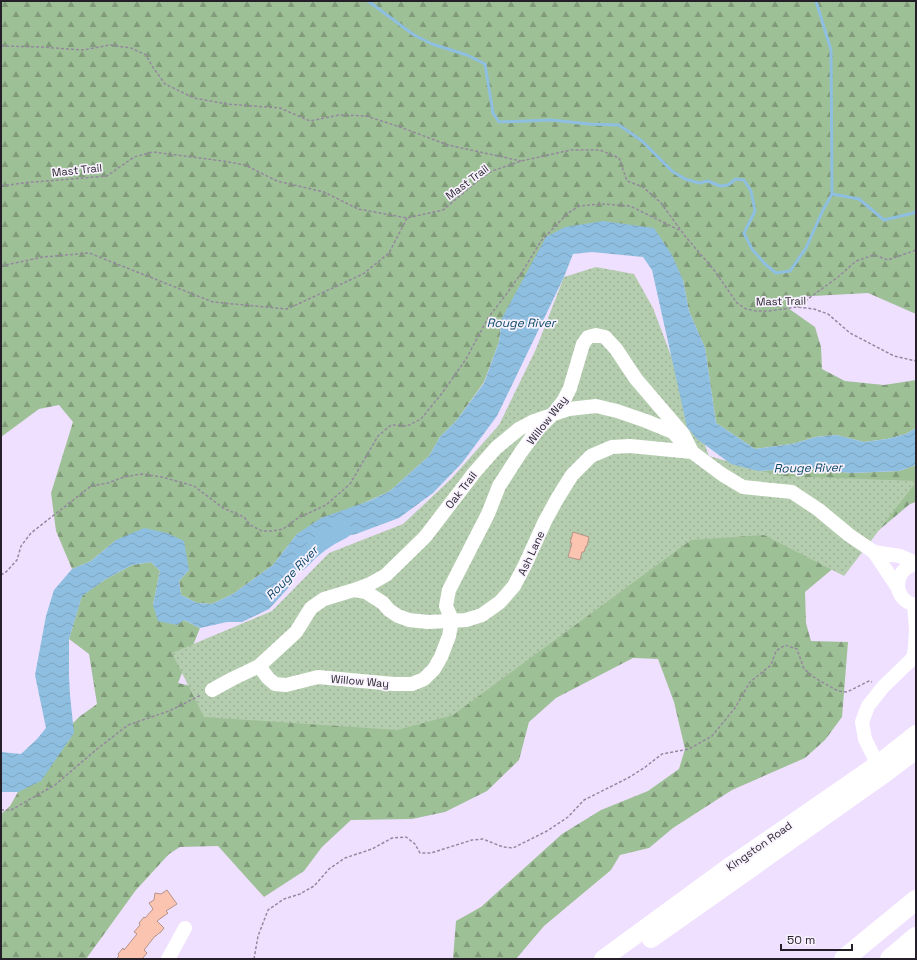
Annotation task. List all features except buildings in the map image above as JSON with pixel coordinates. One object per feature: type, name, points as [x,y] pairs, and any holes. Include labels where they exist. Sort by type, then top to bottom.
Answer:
[{"type":"highway","points":[[844,959],[916,900]]},
{"type":"highway","points":[[890,959],[916,937]]},
{"type":"main road","name":"Kingston Road","points":[[622,959],[881,770],[916,734]]},
{"type":"main road","name":"Kingston Road","points":[[603,959],[726,869],[881,770],[916,750]]},
{"type":"street","name":"Willow Way","points":[[260,666],[268,678],[275,684],[286,684],[318,677],[394,684],[412,684],[424,679],[434,669],[441,657],[449,636],[452,620],[446,606],[449,590],[488,514],[500,486],[538,429],[564,400],[570,388],[583,344],[588,337],[596,335],[605,337],[616,349],[636,379],[683,434],[692,452],[723,475],[743,487],[792,492],[819,510],[874,552],[898,588],[903,599],[908,603],[915,605]]},
{"type":"street","name":"Oak Trail","points":[[212,690],[260,666],[296,632],[311,608],[324,599],[370,584],[386,575],[425,537],[474,473],[496,448],[519,429],[534,421],[569,409],[596,406],[617,411],[673,432],[692,452]]},
{"type":"street","name":"Ash Lane","points":[[354,590],[366,592],[383,603],[398,616],[409,620],[428,622],[466,620],[482,615],[500,602],[514,586],[526,566],[545,521],[557,499],[572,475],[591,456],[612,447],[624,446],[692,452]]},
{"type":"street","name":"Willow Way","points":[[874,552],[900,556],[916,563]]},
{"type":"street","points":[[898,588],[900,575],[904,569],[916,563]]},
{"type":"street","points":[[383,603],[382,589],[386,575]]},
{"type":"street","points":[[881,770],[865,739],[862,722],[868,706],[883,687],[913,658],[916,629],[915,605]]},
{"type":"street","points":[[168,959],[185,928]]},
{"type":"path","points":[[1,46],[83,50],[110,45],[131,48],[146,55],[165,84],[194,98],[227,104],[280,108],[310,121],[340,115],[366,116],[448,145],[521,161]]},
{"type":"path","name":"Mast Trail","points":[[1,186],[107,176],[134,157],[153,152],[245,165],[277,181],[324,192],[358,209],[407,218],[443,210],[480,179],[492,171],[521,161],[571,150],[600,150],[619,158],[627,181],[643,187],[661,204],[714,270],[737,302],[746,310],[769,311],[797,307],[814,309],[828,314],[850,333],[894,356],[916,361]]},
{"type":"path","points":[[1,575],[6,572],[17,560],[21,546],[31,533],[91,486],[141,474],[162,477],[194,486],[223,508],[244,517],[250,525],[262,531],[283,529],[298,518],[326,506],[350,484],[378,436],[391,425],[407,426],[420,419],[443,392],[466,359],[488,318],[516,280],[541,241],[567,214],[579,206],[602,204],[630,206],[683,232]]},
{"type":"path","points":[[1,266],[43,257],[89,254],[213,302],[287,309],[363,274],[390,253],[407,218]]},
{"type":"path","points":[[797,307],[838,277],[856,261],[874,255],[888,260],[916,250]]},
{"type":"path","points":[[254,959],[258,936],[268,910],[284,899],[300,894],[314,886],[329,869],[345,858],[372,849],[392,838],[406,837],[415,844],[420,853],[431,853],[472,840],[483,839],[503,847],[513,848],[547,831],[568,817],[584,800],[639,772],[662,754],[689,749],[712,736],[734,708],[750,682],[771,665],[776,651],[785,645],[797,649],[804,669],[815,678],[838,691],[847,692],[869,681],[883,687]]},
{"type":"path","points":[[1,810],[11,810],[55,785],[128,725],[169,711],[212,690]]},
{"type":"green space","points":[[1,1],[916,1],[916,314],[868,293],[795,297],[788,308],[815,327],[821,347],[822,369],[845,381],[884,385],[916,380],[916,428],[906,434],[887,439],[864,442],[836,435],[816,437],[792,444],[755,449],[716,423],[705,348],[689,311],[683,280],[603,221],[502,318],[499,342],[484,382],[457,420],[440,437],[429,456],[390,491],[297,534],[273,565],[233,594],[212,604],[197,603],[181,595],[179,581],[189,570],[116,540],[91,561],[72,569],[56,531],[51,493],[73,422],[59,405],[39,409],[1,437]]},
{"type":"green space","points":[[596,267],[634,274],[653,308],[709,456],[780,476],[916,481],[844,576],[764,535],[691,540],[453,715],[397,730],[204,717],[172,653],[272,611],[329,553],[403,524],[451,479],[499,425],[536,349],[564,277]]},
{"type":"green space","points":[[916,465],[916,502],[910,504],[805,592],[806,623],[811,641],[848,642],[842,717],[825,740],[805,758],[732,790],[673,828],[649,848],[620,855],[611,870],[544,926],[516,959],[453,959],[456,921],[481,907],[562,834],[601,810],[648,791],[679,769],[685,749],[674,702],[658,659],[633,658],[556,698],[529,722],[519,760],[487,791],[445,812],[412,819],[351,820],[322,847],[304,871],[264,897],[218,846],[180,847],[169,854],[136,890],[86,959],[1,959],[1,814],[10,806],[35,762],[79,717],[97,704],[89,654],[69,639],[82,595],[106,579],[132,565],[151,562],[160,571],[153,605],[200,628],[178,683],[191,686],[758,471],[809,468],[851,473],[899,471]]},
{"type":"water","name":"Rouge River","points":[[603,221],[654,228],[672,255],[683,280],[689,311],[705,348],[716,423],[755,449],[792,444],[816,437],[836,435],[864,442],[887,439],[906,434],[916,428],[916,465],[899,471],[851,473],[809,468],[758,471],[731,464],[697,439],[687,427],[652,270],[643,257],[592,252],[573,254],[564,277],[497,416],[462,463],[433,493],[399,518],[356,534],[319,542],[295,572],[291,585],[269,609],[242,622],[227,622],[200,628],[184,620],[177,625],[158,621],[153,605],[160,571],[151,562],[132,565],[106,579],[82,596],[69,639],[70,695],[74,733],[41,781],[18,792],[1,792],[1,752],[21,754],[46,728],[35,675],[46,616],[54,590],[72,569],[91,561],[116,540],[144,528],[167,533],[184,541],[189,570],[179,581],[181,595],[197,603],[212,604],[233,594],[273,565],[297,534],[321,518],[369,501],[390,491],[429,456],[440,437],[457,420],[484,383],[499,342],[502,318],[546,237],[565,227]]},
{"type":"waterway","points":[[368,1],[414,35],[432,44],[467,55],[485,64],[493,113],[499,122],[551,120],[589,124],[619,125],[642,141],[672,171],[685,179],[699,183],[708,181],[720,186],[728,185],[736,179],[744,180],[751,191],[755,211],[744,233],[752,249],[765,264],[776,273],[790,271],[806,248],[832,194],[859,199],[884,220],[914,213],[916,211]]},
{"type":"waterway","points":[[816,1],[831,50],[832,194]]},
{"type":"waterway","name":"Rouge River","points":[[300,562],[309,552],[331,536],[343,530]]}]
